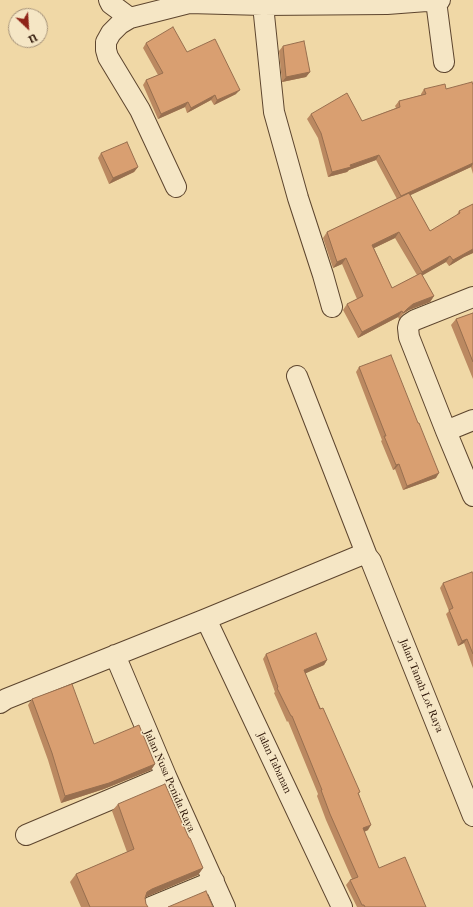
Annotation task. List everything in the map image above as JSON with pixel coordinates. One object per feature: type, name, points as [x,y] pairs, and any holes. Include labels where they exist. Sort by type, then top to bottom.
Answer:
[{"type":"street","points":[[109,0],[111,4],[130,18]]},
{"type":"street","points":[[436,0],[444,62]]},
{"type":"street","points":[[176,187],[140,110],[108,57],[106,42],[111,33],[120,24],[130,18],[188,1],[262,5],[387,4],[440,0]]},
{"type":"street","points":[[262,5],[274,112],[300,205],[332,307]]},
{"type":"street","points":[[473,297],[414,320],[409,324],[408,328],[409,337],[473,496]]},
{"type":"street","name":"Jalan Tanah Lot Raya","points":[[296,376],[367,556],[371,561],[473,816]]},
{"type":"street","points":[[446,431],[473,420]]},
{"type":"street","points":[[0,703],[6,699],[361,555],[367,556]]},
{"type":"street","name":"Jalan Tabanan","points":[[206,619],[342,907]]},
{"type":"street","name":"Jalan Nusa Penida Raya","points":[[115,655],[166,776],[225,907]]},
{"type":"street","points":[[26,835],[166,776]]},
{"type":"street","points":[[151,907],[214,881]]},
{"type":"building","points":[[173,27],[187,52],[215,39],[240,90],[217,100],[215,95],[191,108],[188,102],[161,114],[146,80],[163,73],[146,43]]},
{"type":"building","points":[[304,41],[310,72],[286,77],[283,46]]},
{"type":"building","points":[[472,82],[473,163],[401,196],[379,155],[350,165],[351,167],[332,172],[321,133],[311,114],[347,93],[362,121],[400,107],[399,101],[426,94],[424,89],[445,84],[446,89]]},
{"type":"building","points":[[127,142],[138,167],[113,178],[101,153]]},
{"type":"building","points":[[409,193],[430,231],[460,213],[459,211],[473,204],[473,249],[453,260],[450,256],[422,272],[399,232],[372,245],[392,288],[421,273],[434,296],[413,304],[403,313],[402,311],[362,332],[347,304],[363,296],[346,258],[337,262],[327,232]]},
{"type":"building","points":[[473,313],[473,362],[456,319]]},
{"type":"building","points":[[391,355],[439,473],[407,486],[399,464],[396,465],[384,436],[386,436],[359,367]]},
{"type":"building","points":[[472,572],[473,654],[467,639],[462,641],[449,610],[453,608],[443,583]]},
{"type":"building","points":[[316,633],[327,660],[304,670],[320,709],[323,708],[360,792],[358,793],[371,825],[363,828],[379,868],[405,857],[426,907],[365,907],[362,905],[350,880],[358,877],[330,814],[322,790],[292,716],[277,688],[278,687],[266,654]]},
{"type":"building","points":[[72,684],[94,744],[139,725],[155,764],[109,783],[65,796],[52,753],[32,699]]},
{"type":"building","points":[[165,784],[203,868],[147,892],[145,898],[148,907],[90,907],[76,874],[134,849],[118,804]]},
{"type":"building","points":[[206,891],[213,907],[168,907]]}]
